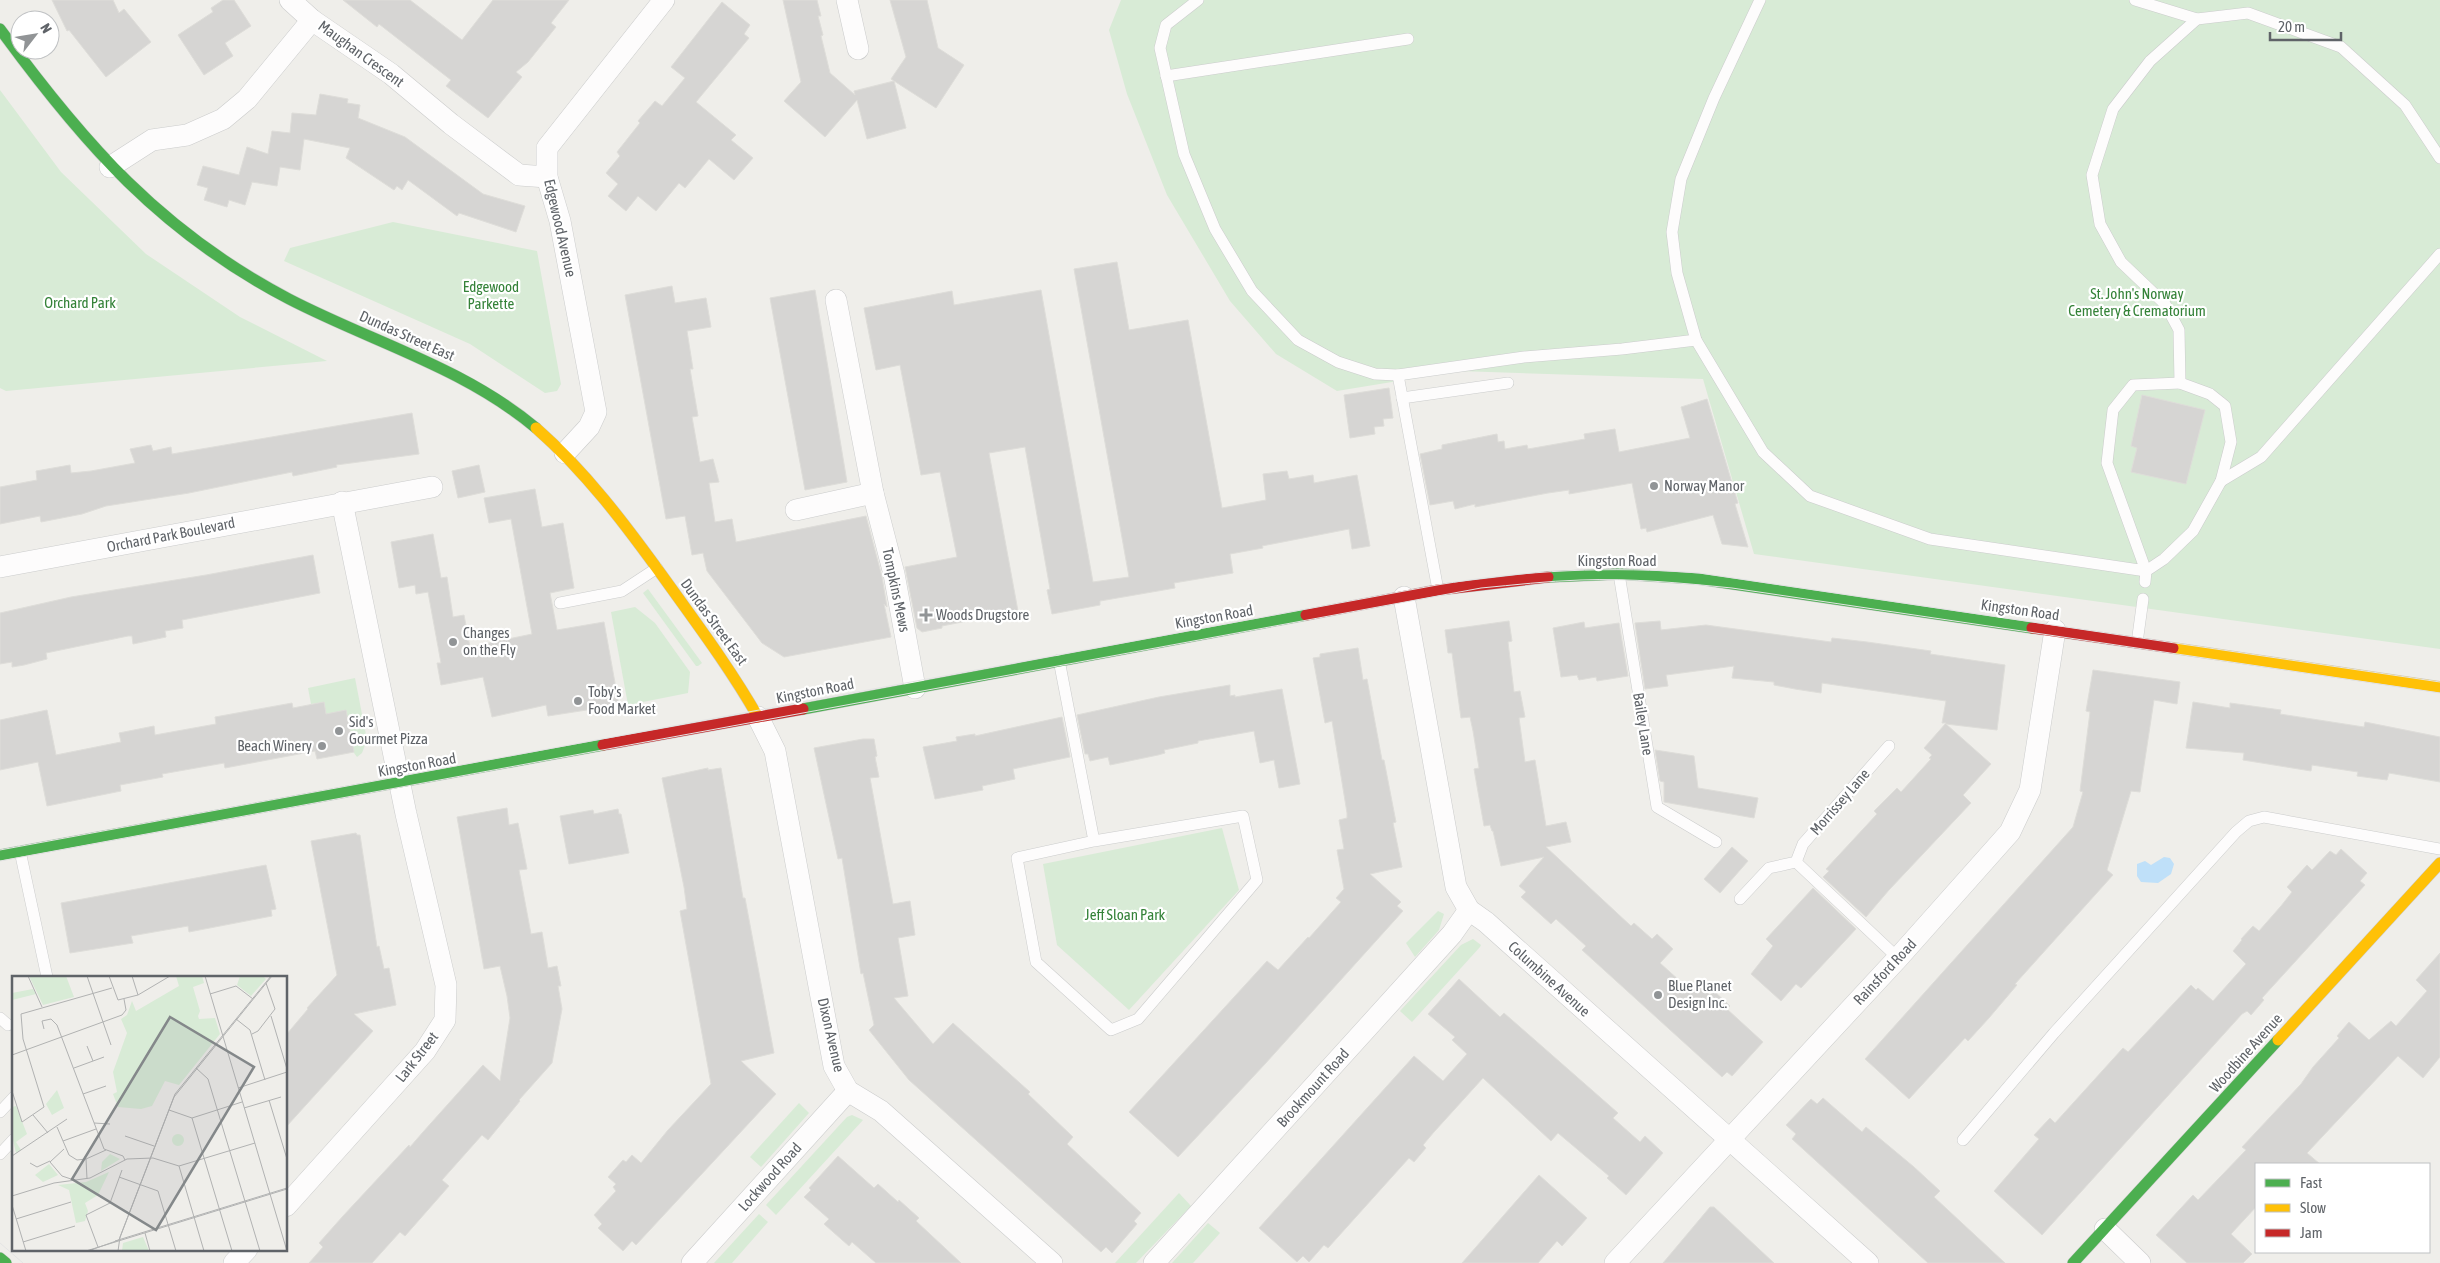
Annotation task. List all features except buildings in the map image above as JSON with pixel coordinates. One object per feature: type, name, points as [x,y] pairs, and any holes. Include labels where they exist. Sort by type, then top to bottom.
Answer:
[{"type":"main road","name":"Dundas Street East","points":[[1,28],[58,107],[110,167],[165,218],[202,246],[290,300],[447,369],[478,386],[511,408],[565,453],[609,501],[739,682],[758,717]]},
{"type":"main road","name":"Kingston Road","points":[[0,856],[1438,590],[1535,578],[1619,574],[1698,579],[2440,687]]},
{"type":"main road","name":"Woodbine Avenue","points":[[2073,1263],[2440,862]]},
{"type":"main road","points":[[0,1258],[6,1263]]},
{"type":"street","points":[[290,0],[312,20]]},
{"type":"street","name":"Edgewood Avenue","points":[[565,453],[589,427],[596,412],[560,221],[548,178],[547,148],[664,0]]},
{"type":"street","points":[[847,0],[858,49]]},
{"type":"street","name":"Maughan Crescent","points":[[110,167],[152,140],[187,136],[223,119],[246,99],[312,20],[391,74],[452,124],[519,174],[548,178]]},
{"type":"street","name":"Tompkins Mews","points":[[836,300],[873,493],[894,574],[915,688]]},
{"type":"street","name":"Orchard Park Boulevard","points":[[0,567],[342,502],[432,487]]},
{"type":"street","points":[[796,510],[873,493]]},
{"type":"street","points":[[342,502],[400,783]]},
{"type":"street","name":"Columbine Avenue","points":[[1404,597],[1456,887],[1469,910],[1486,922],[1868,1263]]},
{"type":"street","name":"Rainsford Road","points":[[1615,1263],[1728,1139],[1898,958],[2010,832],[2025,806],[2030,790],[2054,630]]},
{"type":"street","name":"Dixon Avenue","points":[[758,717],[775,751],[834,1066],[848,1091],[881,1111],[1052,1263]]},
{"type":"street","name":"Lark Street","points":[[288,1204],[425,1051],[445,1020],[446,985],[400,783]]},
{"type":"street","name":"Brookmount Road","points":[[1154,1263],[1452,934],[1469,910]]},
{"type":"street","name":"Lockwood Road","points":[[692,1263],[848,1091]]},
{"type":"street","points":[[2105,1229],[2140,1263]]},
{"type":"street","points":[[234,1263],[246,1250]]},
{"type":"lane","points":[[1198,0],[1166,25],[1160,48],[1184,154],[1215,229],[1252,291],[1298,340],[1338,362],[1375,374],[1398,375],[1524,357],[1622,349],[1696,340]]},
{"type":"lane","points":[[1760,0],[1714,98],[1680,179],[1672,232],[1677,273],[1696,340],[1763,452],[1810,496],[1930,539],[2145,577]]},
{"type":"lane","points":[[2135,0],[2197,19],[2248,13],[2341,47],[2405,105],[2440,158]]},
{"type":"lane","points":[[2180,383],[2179,330],[2165,304],[2122,262],[2100,224],[2092,175],[2113,110],[2150,61],[2197,19]]},
{"type":"lane","points":[[1166,76],[1408,39]]},
{"type":"lane","points":[[2221,480],[2261,457],[2440,254]]},
{"type":"lane","points":[[1398,375],[1438,590]]},
{"type":"lane","points":[[1402,398],[1508,383]]},
{"type":"lane","points":[[2180,383],[2210,394],[2225,406],[2231,442],[2221,480],[2193,531],[2145,577],[2107,463],[2112,410],[2133,385],[2180,383]]},
{"type":"lane","points":[[560,603],[622,591],[657,568]]},
{"type":"lane","name":"Bailey Lane","points":[[1619,574],[1657,807],[1716,842]]},
{"type":"lane","points":[[2137,643],[2143,599]]},
{"type":"lane","points":[[1060,660],[1094,841]]},
{"type":"lane","name":"Morrissey Lane","points":[[1796,862],[1802,844],[1889,746]]},
{"type":"lane","points":[[1243,816],[1257,880],[1138,1019],[1111,1030],[1036,962],[1017,858],[1094,841],[1243,816]]},
{"type":"lane","points":[[1962,1140],[2060,1026],[2236,832],[2249,822],[2264,817],[2440,849]]},
{"type":"lane","points":[[20,851],[47,976]]},
{"type":"lane","points":[[1740,900],[1769,868],[1796,862],[1898,958]]},
{"type":"lane","points":[[0,1112],[12,1099]]},
{"type":"lane","points":[[0,1154],[12,1141]]},
{"type":"green space","name":"St. John's Norway Cemetery & Crematorium","points":[[1121,0],[2440,0],[2440,649],[1754,554],[1703,379],[1459,371],[1337,391],[1276,354],[1230,301],[1167,195],[1127,94],[1109,30]]},
{"type":"green space","name":"Orchard Park","points":[[0,90],[61,172],[146,254],[240,317],[327,361],[6,391],[0,388]]},
{"type":"green space","name":"Edgewood Parkette","points":[[393,222],[537,251],[561,384],[557,391],[545,393],[470,344],[284,261],[290,248]]},
{"type":"green space","points":[[648,589],[702,663],[698,666],[696,666],[643,593]]},
{"type":"green space","points":[[635,607],[655,623],[690,672],[688,693],[628,705],[611,612]]},
{"type":"green space","points":[[355,678],[367,740],[362,753],[357,757],[326,714],[324,702],[311,704],[308,688]]},
{"type":"green space","name":"Jeff Sloan Park","points":[[1222,828],[1239,890],[1129,1010],[1057,945],[1043,864]]},
{"type":"green space","points":[[1438,911],[1444,914],[1439,930],[1415,957],[1406,943]]},
{"type":"green space","points":[[1473,939],[1481,945],[1480,947],[1412,1022],[1400,1011],[1461,945]]},
{"type":"green space","points":[[799,1103],[809,1113],[761,1167],[750,1157]]},
{"type":"green space","points":[[852,1115],[863,1120],[776,1215],[766,1205],[847,1117]]},
{"type":"green space","points":[[1179,1193],[1191,1206],[1136,1263],[1115,1263]]},
{"type":"green space","points":[[759,1214],[768,1222],[732,1263],[714,1263]]},
{"type":"green space","points":[[1208,1223],[1220,1233],[1193,1263],[1172,1263]]},
{"type":"water","points":[[2164,857],[2170,858],[2174,864],[2171,874],[2158,883],[2141,882],[2137,876],[2137,864],[2145,861],[2151,865]]},
{"type":"tram line","points":[[0,850],[1437,585],[1535,573],[1601,570],[1699,573],[2440,682]]},
{"type":"tram line","points":[[0,861],[1481,588],[1555,581],[1637,580],[1732,588],[2440,693]]},
{"type":"tram line","points":[[0,1243],[23,1263]]},
{"type":"traffic: fast","points":[[0,29],[31,71],[95,147],[128,182],[163,214],[202,245],[243,273],[289,299],[448,372],[478,388],[536,428]]},
{"type":"traffic: fast","points":[[1548,577],[1619,574],[1699,579],[2032,628]]},
{"type":"traffic: fast","points":[[803,709],[1306,615]]},
{"type":"traffic: fast","points":[[0,855],[603,745]]},
{"type":"traffic: fast","points":[[2073,1263],[2278,1040]]},
{"type":"traffic: fast","points":[[0,1258],[6,1263]]},
{"type":"traffic: slow","points":[[536,428],[572,462],[635,538],[713,646],[758,717]]},
{"type":"traffic: slow","points":[[2173,648],[2440,687]]},
{"type":"traffic: slow","points":[[2278,1040],[2440,863]]},
{"type":"traffic: jam","points":[[1306,615],[1438,590],[1548,577]]},
{"type":"traffic: jam","points":[[2032,628],[2173,648]]},
{"type":"traffic: jam","points":[[603,745],[803,709]]},
{"type":"place","name":"Norway Manor","points":[[1654,486]]},
{"type":"place","name":"Woods Drugstore","points":[[926,615]]},
{"type":"place","name":"Changes on the Fly","points":[[453,642]]},
{"type":"place","name":"Toby's Food Market","points":[[578,701]]},
{"type":"place","name":"Sid's Gourmet Pizza","points":[[339,731]]},
{"type":"place","name":"Beach Winery","points":[[322,746]]},
{"type":"place","name":"Blue Planet Design Inc.","points":[[1658,995]]}]
